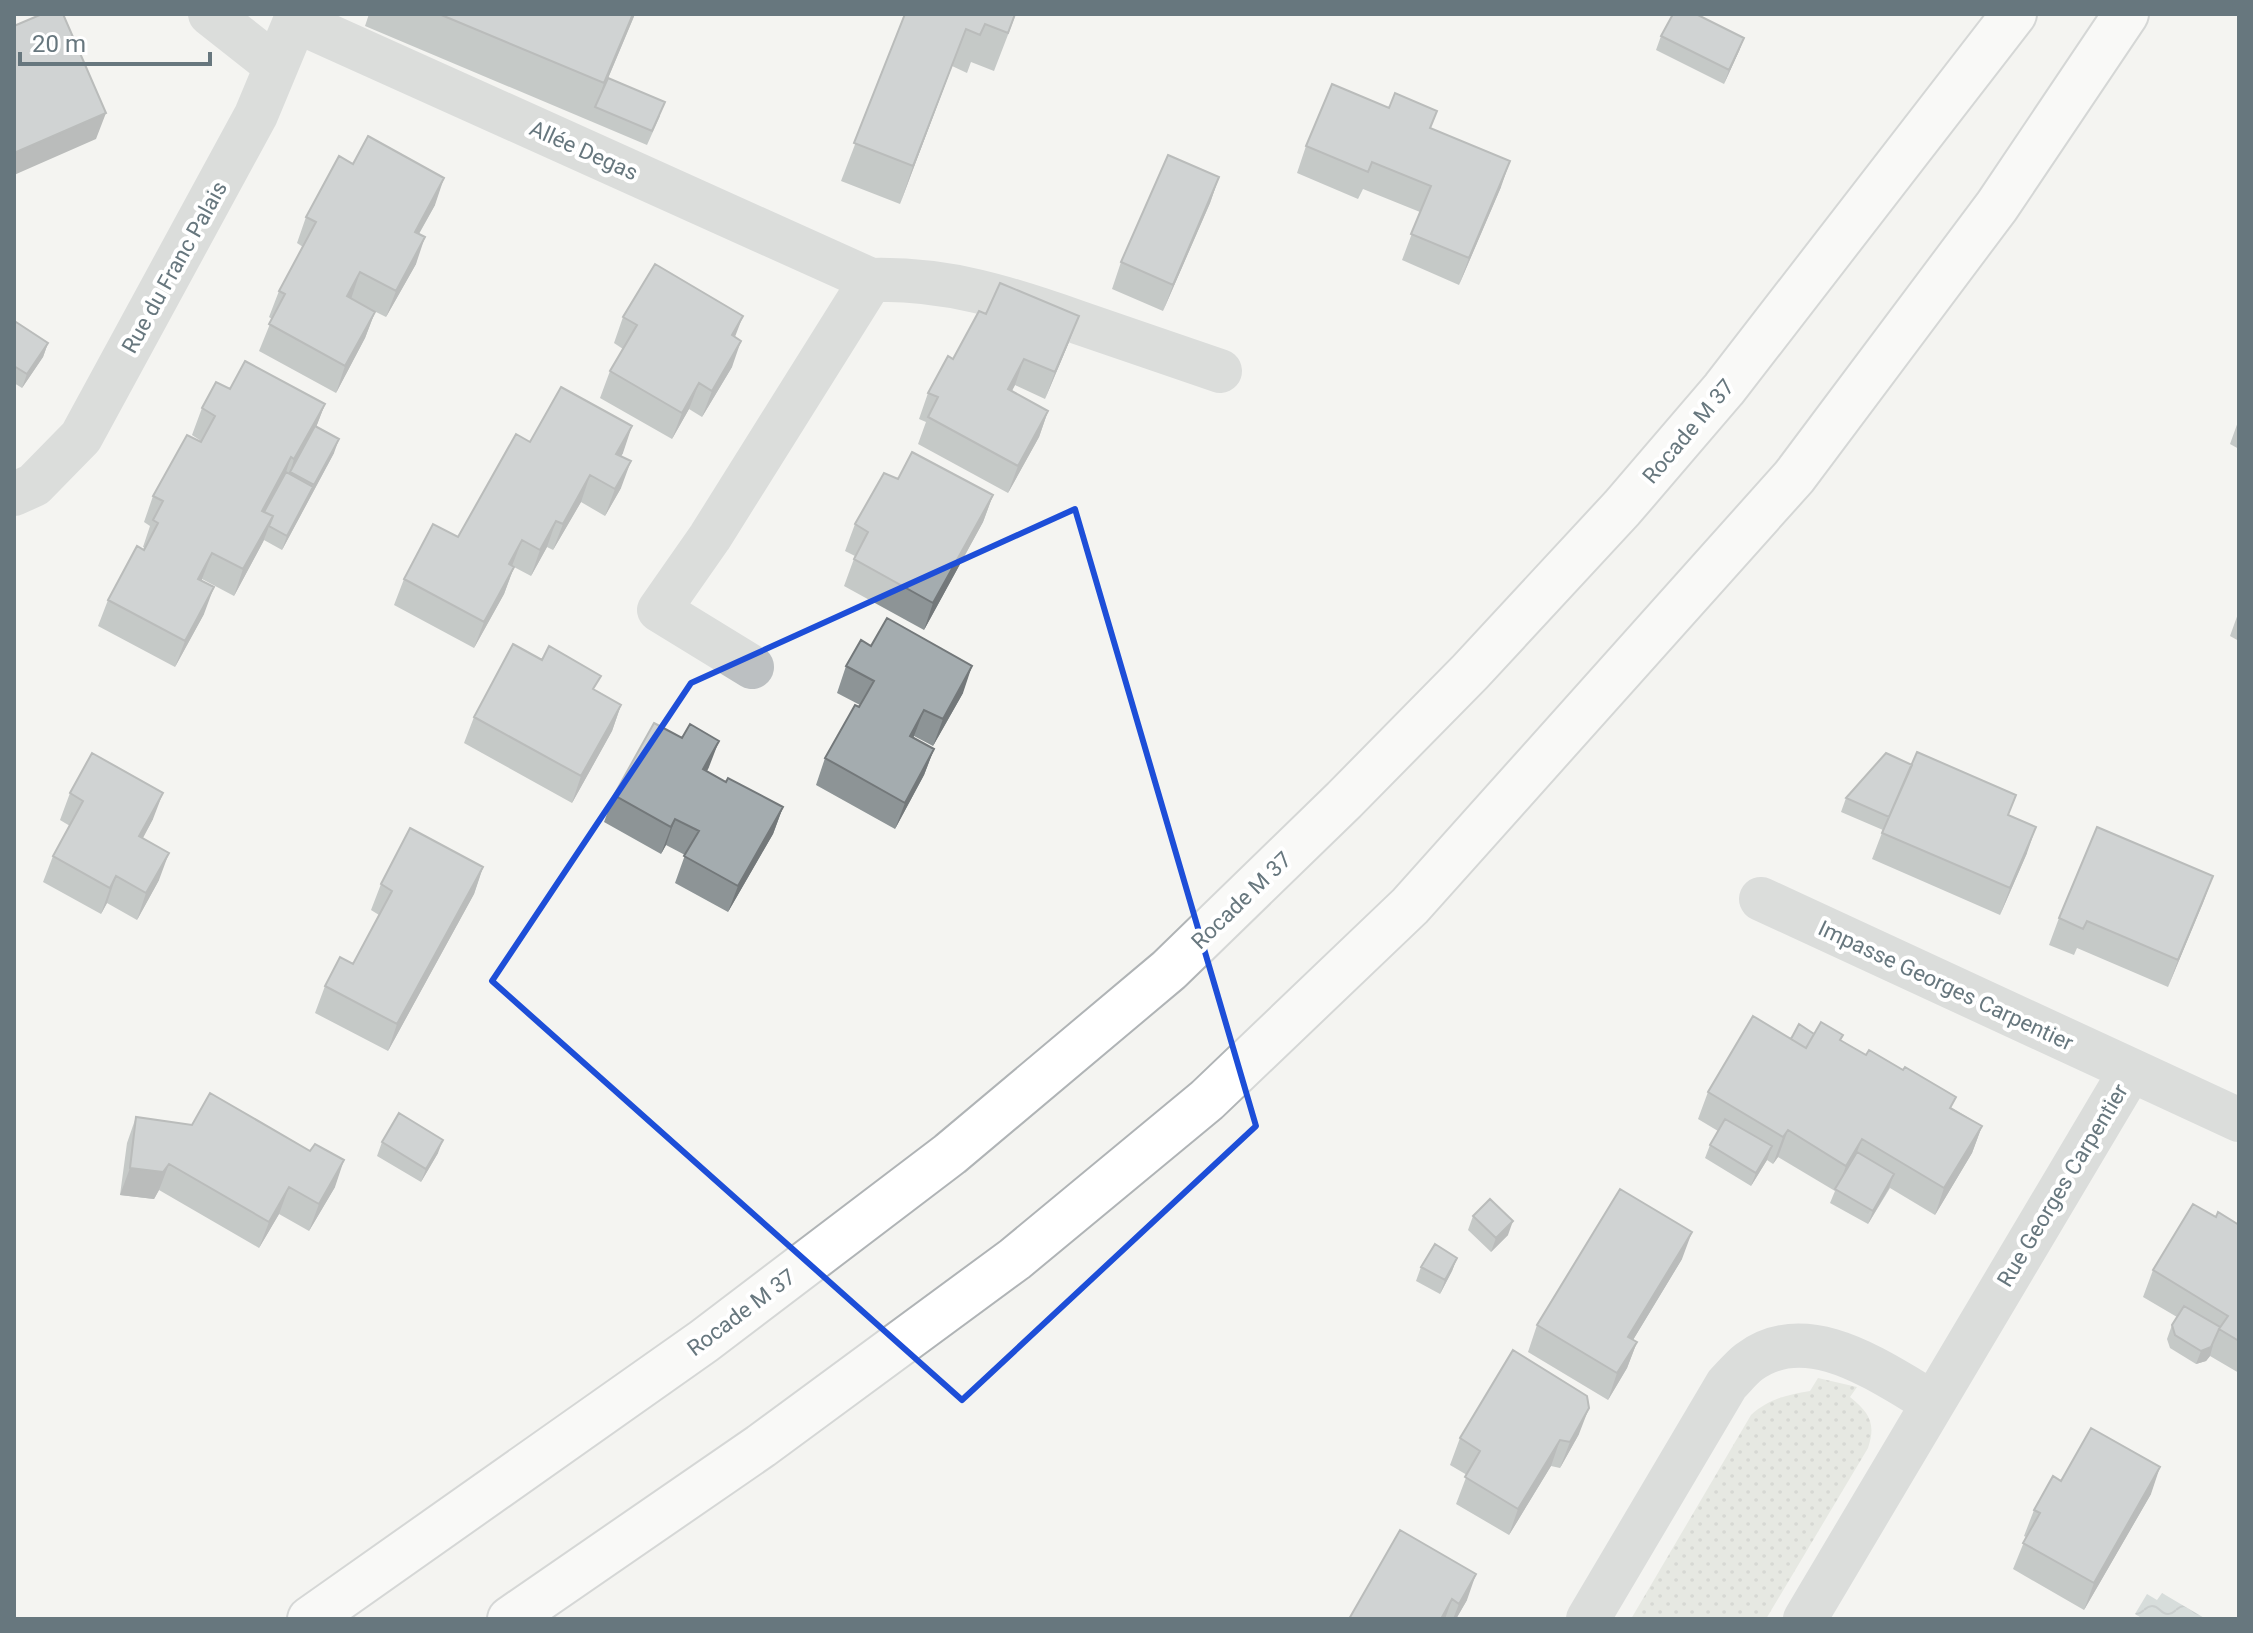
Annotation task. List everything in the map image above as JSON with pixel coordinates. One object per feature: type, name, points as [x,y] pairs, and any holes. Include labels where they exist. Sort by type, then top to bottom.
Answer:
[{"type":"highway","name":"Rocade M 37","points":[[310,1619],[729,1322],[950,1154],[1169,970],[1470,672],[1622,508],[1724,389],[2014,14]]},
{"type":"highway","points":[[510,1619],[761,1446],[1015,1259],[1207,1100],[1410,906],[1794,477],[1997,206],[2126,14]]},
{"type":"street","points":[[210,14],[276,66]]},
{"type":"street","name":"Rue du Franc Palais","points":[[14,494],[34,485],[81,437],[256,115],[297,18]]},
{"type":"street","name":"Allée Degas","points":[[297,18],[871,280],[937,282],[1006,297],[1220,371]]},
{"type":"street","points":[[752,667],[659,610],[710,537],[871,280]]},
{"type":"street","name":"Impasse Georges Carpentier","points":[[1761,899],[2131,1070]]},
{"type":"street","name":"Rue Georges Carpentier","points":[[1805,1619],[2131,1070],[2239,1120]]},
{"type":"street","points":[[1588,1619],[1727,1384],[1751,1361],[1777,1349],[1807,1345],[1843,1352],[1932,1402]]},
{"type":"highlighted area","points":[[1075,509],[1256,1126],[962,1400],[492,981],[691,683]]},
{"type":"shaded area","points":[[1818,1378],[1857,1387],[1850,1397],[1870,1420],[1870,1440],[1766,1619],[1631,1619],[1751,1415],[1778,1398],[1810,1391]]},
{"type":"water","points":[[2162,1593],[2206,1619],[2143,1619],[2135,1614],[2147,1594],[2157,1600]]},
{"type":"building","points":[[42,14],[63,14],[106,113],[14,153],[14,26]]},
{"type":"building","points":[[439,14],[633,14],[604,83]]},
{"type":"building","points":[[905,14],[1015,14],[1008,33],[985,24],[980,35],[966,29],[913,166],[854,143]]},
{"type":"building","points":[[1673,14],[1696,14],[1744,38],[1729,70],[1661,36]]},
{"type":"building","points":[[608,78],[665,102],[652,131],[595,107]]},
{"type":"building","points":[[1332,84],[1389,108],[1395,93],[1437,111],[1430,128],[1510,161],[1469,258],[1411,234],[1431,186],[1372,162],[1368,172],[1306,146]]},
{"type":"building","points":[[368,136],[444,178],[415,232],[425,237],[396,291],[360,272],[347,296],[375,312],[345,366],[269,324],[285,294],[279,291],[316,222],[306,217],[339,156],[353,164]]},
{"type":"building","points":[[1168,155],[1219,177],[1173,285],[1121,262]]},
{"type":"building","points":[[655,264],[743,316],[732,335],[741,341],[712,391],[699,383],[682,413],[610,371],[637,325],[623,317]]},
{"type":"building","points":[[1000,283],[1079,316],[1055,372],[1024,359],[1008,389],[1048,411],[1018,466],[928,417],[938,397],[928,393],[948,356],[953,359],[979,311],[986,314]]},
{"type":"building","points":[[16,322],[48,343],[27,374],[14,366]]},
{"type":"building","points":[[245,361],[325,404],[294,459],[291,457],[262,511],[273,516],[243,569],[212,553],[198,579],[214,587],[185,641],[108,600],[137,546],[144,550],[158,523],[153,520],[163,501],[153,496],[187,435],[201,442],[215,416],[202,408],[216,382],[230,389]]},
{"type":"building","points":[[561,387],[632,426],[616,454],[631,461],[615,489],[590,475],[563,524],[556,521],[540,550],[522,540],[509,564],[514,567],[484,622],[404,579],[433,524],[458,537],[516,434],[530,442]]},
{"type":"building","points":[[315,426],[339,439],[314,485],[290,472]]},
{"type":"building","points":[[912,452],[993,495],[933,603],[854,559],[868,532],[855,524],[884,473],[898,479]]},
{"type":"building","points":[[286,472],[313,487],[287,536],[269,526],[273,516],[264,512]]},
{"type":"building","points":[[887,618],[972,666],[943,719],[924,710],[910,736],[934,749],[905,803],[825,758],[855,705],[859,707],[874,681],[846,666],[861,640],[871,646]]},
{"type":"building","points":[[513,644],[542,660],[549,646],[601,676],[593,689],[621,705],[581,776],[474,717]]},
{"type":"building","points":[[654,723],[682,738],[690,724],[719,741],[703,769],[726,782],[728,778],[783,807],[738,886],[684,856],[699,831],[675,819],[671,827],[614,795]]},
{"type":"building","points":[[1917,752],[2016,795],[2008,815],[2036,827],[2010,888],[1882,833]]},
{"type":"building","points":[[92,753],[163,793],[139,836],[169,853],[146,893],[116,876],[110,888],[53,856],[83,801],[70,793]]},
{"type":"building","points":[[1886,753],[1912,765],[1889,817],[1846,798]]},
{"type":"building","points":[[2097,827],[2213,876],[2178,960],[2087,921],[2083,929],[2059,918]]},
{"type":"building","points":[[410,828],[483,867],[397,1024],[325,986],[340,957],[353,964],[392,891],[381,884]]},
{"type":"building","points":[[1753,1016],[1806,1048],[1821,1022],[1843,1035],[1840,1040],[1866,1055],[1869,1050],[1956,1097],[1950,1108],[1982,1126],[1944,1188],[1862,1139],[1846,1166],[1788,1130],[1783,1137],[1708,1092]]},
{"type":"building","points":[[1799,1024],[1814,1034],[1806,1048],[1791,1039]]},
{"type":"building","points":[[210,1093],[310,1151],[315,1144],[344,1160],[319,1204],[289,1187],[269,1222],[169,1164],[163,1172],[130,1168],[136,1117],[192,1125]]},
{"type":"building","points":[[399,1113],[443,1140],[426,1169],[382,1142]]},
{"type":"building","points":[[1725,1119],[1772,1146],[1756,1173],[1710,1145]]},
{"type":"building","points":[[1857,1152],[1894,1174],[1873,1211],[1835,1189]]},
{"type":"building","points":[[1620,1189],[1692,1232],[1628,1337],[1637,1342],[1617,1373],[1537,1325]]},
{"type":"building","points":[[1490,1199],[1513,1221],[1496,1238],[1473,1216]]},
{"type":"building","points":[[2193,1204],[2216,1217],[2218,1212],[2239,1225],[2239,1341],[2219,1329],[2228,1316],[2153,1270]]},
{"type":"building","points":[[1435,1244],[1457,1258],[1445,1280],[1421,1267]]},
{"type":"building","points":[[2184,1306],[2220,1327],[2211,1347],[2201,1351],[2175,1335],[2172,1325]]},
{"type":"building","points":[[1513,1350],[1587,1396],[1589,1408],[1570,1442],[1560,1440],[1518,1509],[1465,1477],[1480,1451],[1460,1438]]},
{"type":"building","points":[[2091,1428],[2160,1467],[2094,1583],[2023,1543],[2040,1513],[2034,1510],[2053,1476],[2061,1481]]},
{"type":"building","points":[[1400,1530],[1476,1574],[1459,1604],[1452,1599],[1441,1619],[1349,1619]]}]
